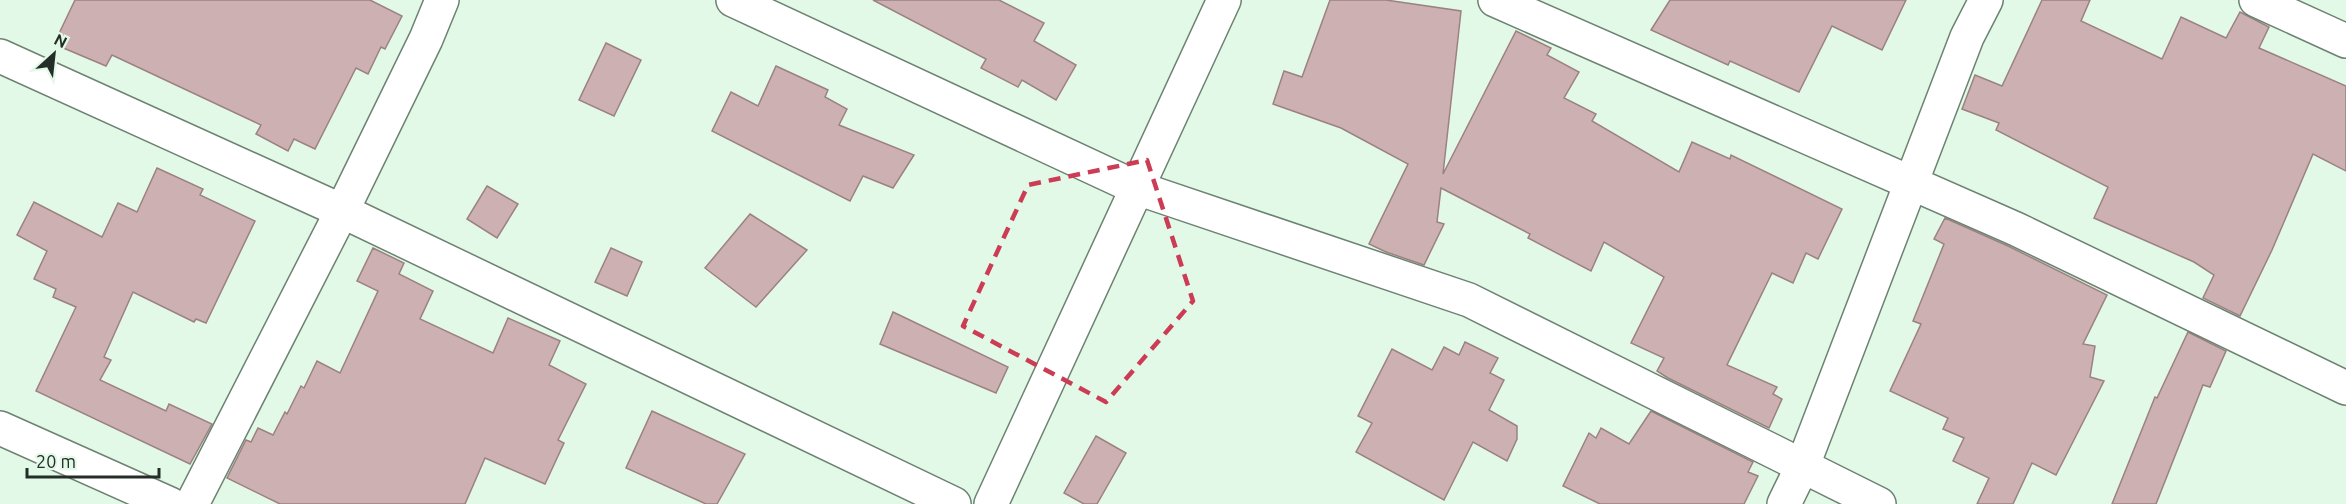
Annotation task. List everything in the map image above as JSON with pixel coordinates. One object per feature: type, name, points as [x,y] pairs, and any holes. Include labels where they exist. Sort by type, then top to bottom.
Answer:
[{"type":"street","points":[[192,504],[342,210],[426,39],[442,0]]},
{"type":"street","points":[[733,0],[1137,188],[1469,300],[1879,504]]},
{"type":"street","points":[[991,504],[1224,0]]},
{"type":"street","points":[[1495,0],[2016,229],[2346,388]]},
{"type":"street","points":[[1784,504],[1803,465],[1967,37],[1986,0]]},
{"type":"street","points":[[2256,0],[2346,41]]},
{"type":"street","points":[[0,56],[342,210],[954,504]]},
{"type":"street","points":[[0,428],[170,504]]},
{"type":"highlighted area","points":[[1147,160],[1193,301],[1106,402],[963,326],[1028,185]]},
{"type":"building","points":[[75,0],[370,0],[402,16],[385,49],[381,47],[368,74],[356,68],[315,149],[294,139],[288,151],[256,134],[261,125],[112,55],[106,66],[54,44]]},
{"type":"building","points":[[873,0],[999,0],[1044,23],[1034,41],[1076,65],[1056,100],[1022,80],[1018,87],[981,68],[986,59]]},
{"type":"building","points":[[1330,0],[1386,0],[1461,11],[1443,174],[1516,31],[1551,48],[1547,55],[1579,72],[1564,98],[1596,114],[1592,121],[1679,172],[1692,142],[1730,159],[1731,155],[1842,209],[1818,259],[1806,253],[1793,283],[1772,273],[1727,365],[1777,387],[1773,394],[1782,399],[1769,428],[1668,378],[1657,371],[1664,358],[1631,343],[1664,277],[1604,242],[1591,271],[1528,238],[1530,234],[1441,188],[1437,222],[1444,224],[1424,265],[1369,244],[1408,164],[1341,128],[1273,104],[1284,71],[1302,77]]},
{"type":"building","points":[[1670,0],[1906,0],[1882,50],[1832,26],[1799,92],[1730,61],[1728,65],[1651,30]]},
{"type":"building","points":[[2042,0],[2090,0],[2081,21],[2162,59],[2181,17],[2226,38],[2240,12],[2269,27],[2259,48],[2346,86],[2346,171],[2313,154],[2272,250],[2240,316],[2203,298],[2214,275],[2194,262],[2094,218],[2108,187],[1996,130],[1999,123],[1962,109],[1975,75],[2002,86]]},
{"type":"building","points":[[606,43],[641,60],[614,116],[579,100]]},
{"type":"building","points":[[776,66],[828,90],[825,97],[847,109],[839,125],[914,155],[893,188],[863,176],[850,201],[712,131],[731,92],[758,106]]},
{"type":"building","points":[[157,168],[203,189],[200,195],[255,221],[206,323],[196,319],[194,322],[133,292],[104,357],[111,360],[100,380],[166,411],[169,404],[212,424],[190,464],[36,391],[76,307],[53,297],[56,289],[34,279],[47,251],[17,235],[34,202],[102,237],[118,203],[137,212]]},
{"type":"building","points":[[487,186],[518,204],[497,238],[467,219]]},
{"type":"building","points":[[750,214],[807,250],[756,307],[705,268]]},
{"type":"building","points":[[1945,218],[2107,295],[2083,344],[2095,346],[2090,377],[2104,381],[2056,475],[2032,463],[2013,504],[1977,504],[1989,478],[1953,461],[1964,438],[1943,429],[1948,418],[1890,391],[1921,324],[1913,321],[1944,244],[1934,239]]},
{"type":"building","points":[[373,248],[404,263],[399,274],[433,291],[420,319],[493,353],[508,318],[560,341],[549,365],[586,384],[558,440],[564,443],[545,484],[485,458],[465,504],[280,504],[227,478],[246,440],[251,442],[258,428],[273,435],[301,386],[304,388],[317,361],[340,373],[378,291],[357,281]]},
{"type":"building","points":[[611,248],[642,262],[627,296],[595,282]]},
{"type":"building","points":[[893,312],[1008,367],[996,393],[880,344]]},
{"type":"building","points":[[2188,332],[2226,351],[2210,387],[2203,385],[2156,504],[2112,504],[2155,397],[2157,398]]},
{"type":"building","points":[[1465,342],[1498,358],[1490,373],[1504,380],[1489,410],[1517,426],[1517,439],[1507,461],[1473,442],[1444,500],[1356,452],[1372,423],[1358,416],[1392,349],[1432,370],[1444,347],[1459,355]]},
{"type":"building","points":[[652,411],[745,454],[717,504],[706,504],[626,468]]},
{"type":"building","points":[[1651,411],[1753,462],[1748,472],[1758,476],[1744,504],[1600,504],[1563,486],[1589,433],[1596,438],[1601,428],[1629,444]]},
{"type":"building","points":[[1096,436],[1126,453],[1097,504],[1084,504],[1064,493]]}]
